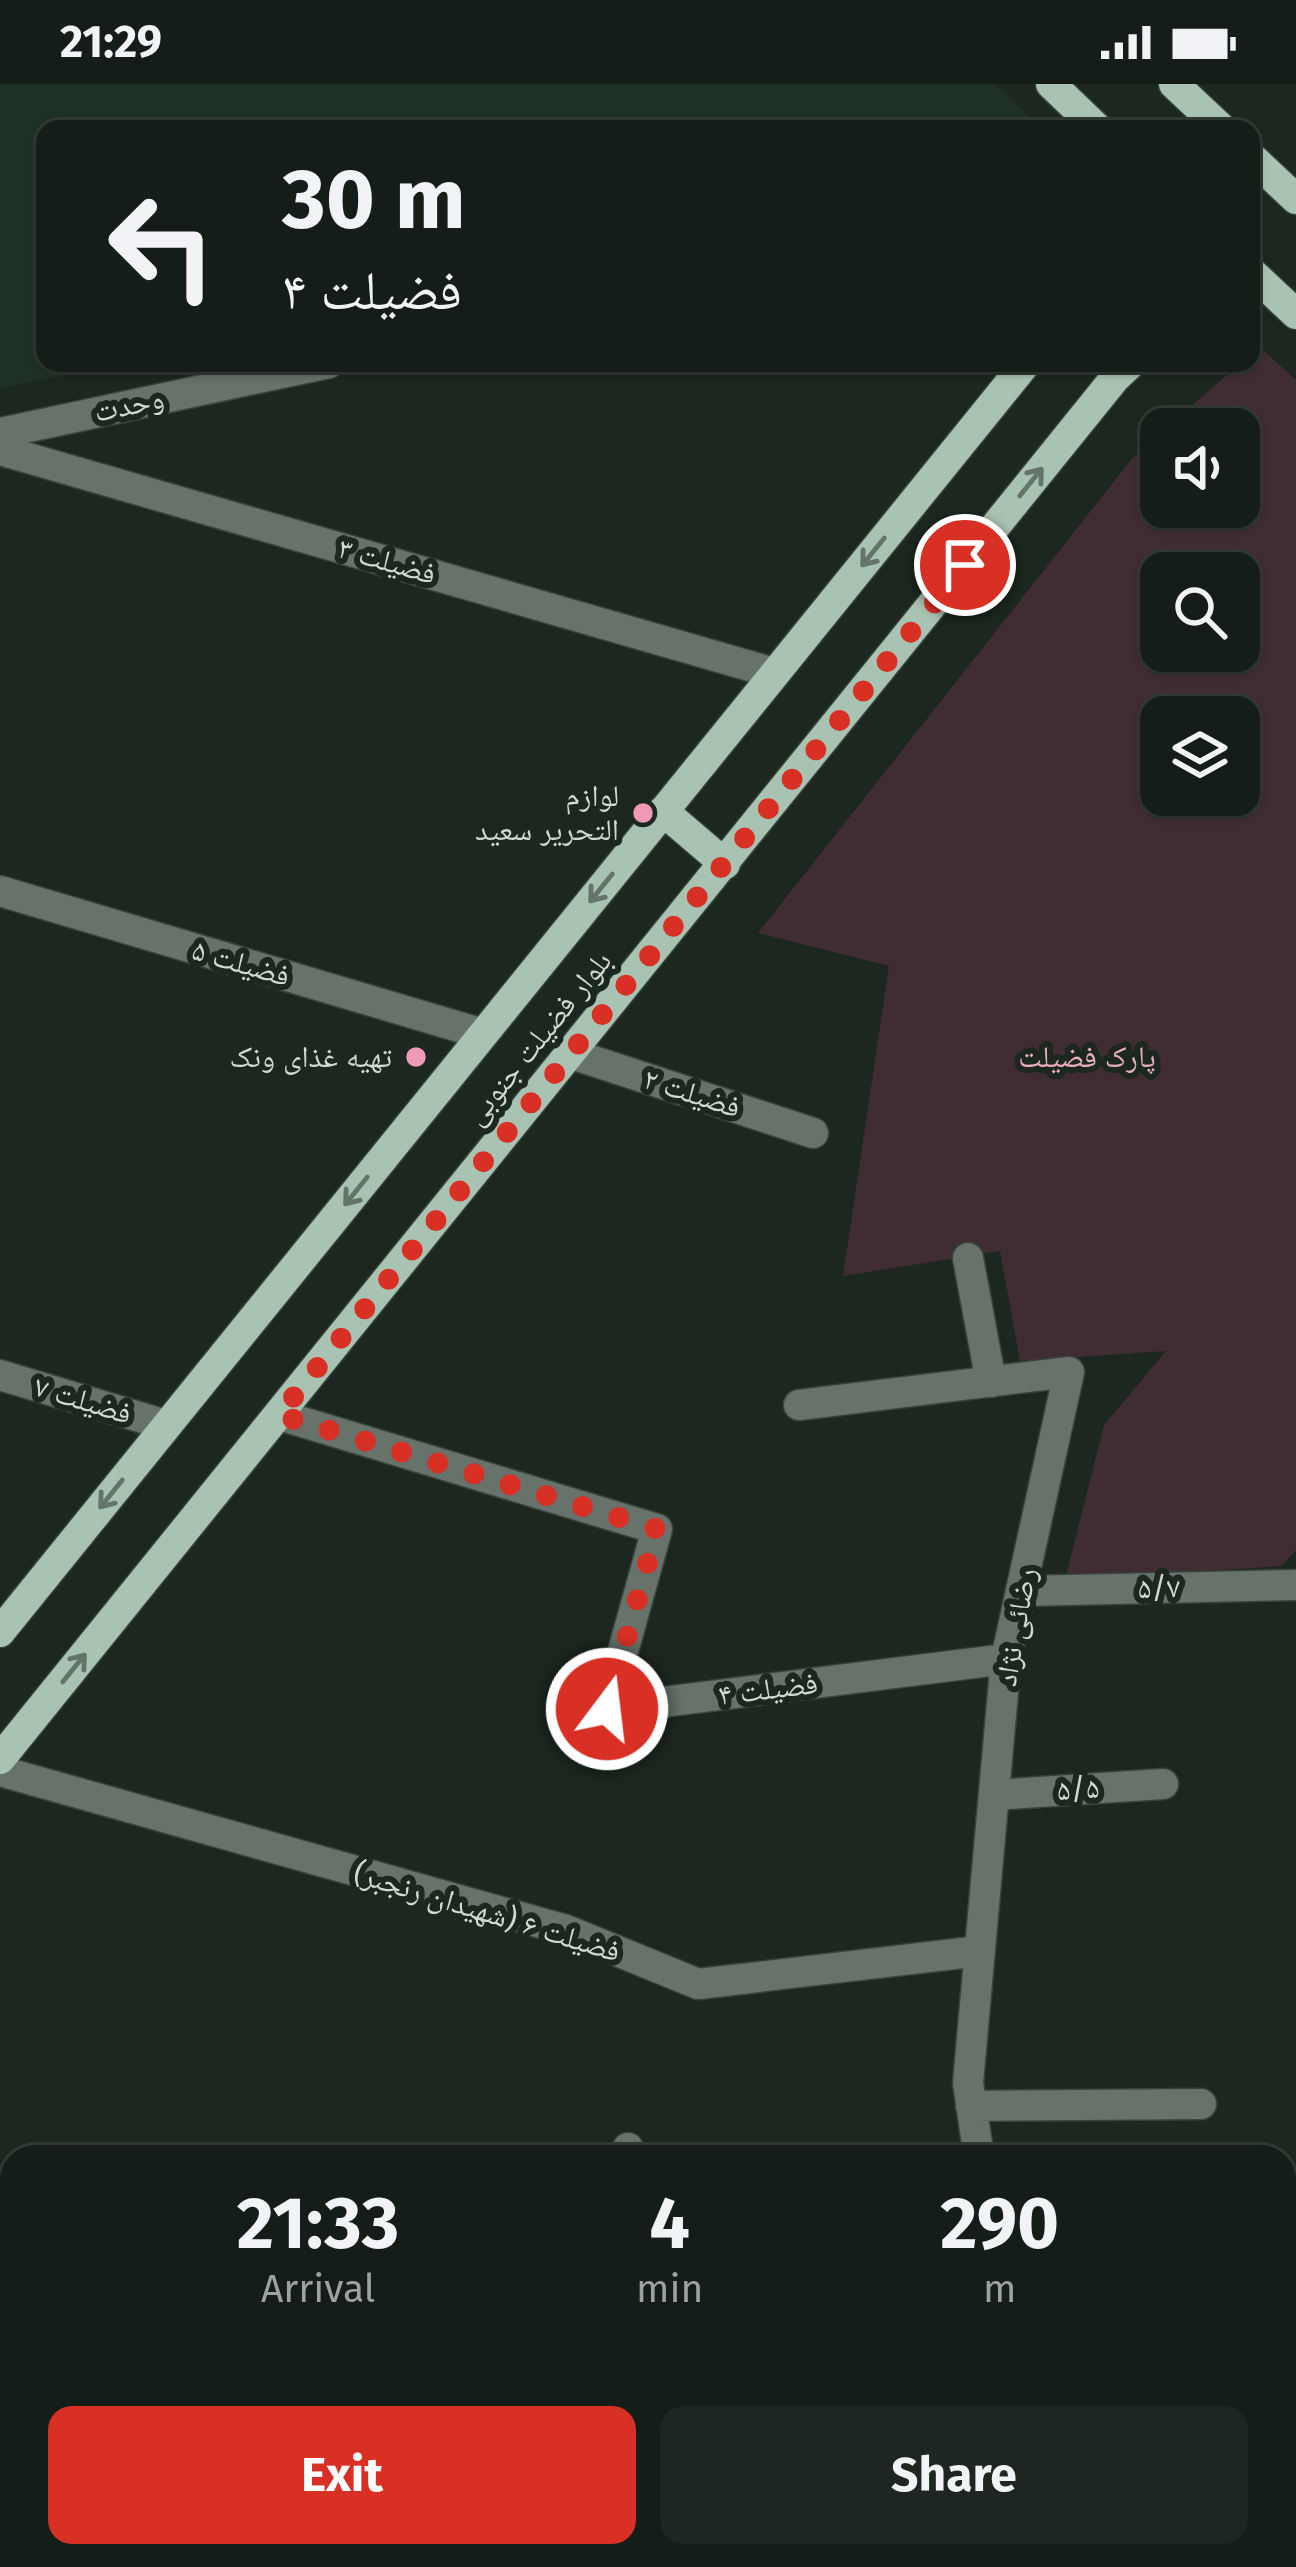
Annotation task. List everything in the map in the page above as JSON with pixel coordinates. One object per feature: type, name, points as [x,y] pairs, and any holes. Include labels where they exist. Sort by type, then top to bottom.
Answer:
[{"type":"main road","points":[[1051,84],[1089,120]]},
{"type":"main road","points":[[1174,84],[1212,120]]},
{"type":"main road","points":[[1260,166],[1296,200]]},
{"type":"main road","points":[[1260,280],[1295,313]]},
{"type":"main road","name":"بلوار فضیلت جنوبی","points":[[0,1632],[1019,372]]},
{"type":"main road","name":"بلوار فضیلت جنوبی","points":[[0,1759],[1119,372]]},
{"type":"main road","points":[[663,811],[725,864]]},
{"type":"street","name":"وحدت","points":[[0,433],[286,372]]},
{"type":"street","name":"فضیلت ۳","points":[[0,450],[774,674]]},
{"type":"street","name":"فضیلت ۵","points":[[0,891],[483,1034]]},
{"type":"street","name":"فضیلت ۲","points":[[572,1054],[813,1133]]},
{"type":"street","points":[[968,1258],[991,1382]]},
{"type":"street","name":"رضائی نژاد","points":[[799,1405],[1069,1372],[1006,1659],[968,2083],[977,2145]]},
{"type":"street","name":"فضیلت ۷","points":[[0,1375],[166,1425]]},
{"type":"street","name":"فضیلت ۴","points":[[279,1415],[657,1529],[607,1709],[1006,1659]]},
{"type":"street","name":"۵/۷","points":[[1021,1591],[1296,1585]]},
{"type":"street","name":"فضیلت ۶ (شهیدان رنجبر)","points":[[0,1772],[566,1930],[698,1984],[980,1951]]},
{"type":"street","name":"۵/۵","points":[[994,1795],[1163,1784]]},
{"type":"street","points":[[971,2106],[1201,2104]]},
{"type":"shaded area","points":[[0,84],[995,84],[1033,120],[36,120],[36,372],[80,372],[0,388]]},
{"type":"green space","name":"پارک فضیلت","points":[[1260,347],[1296,380],[1296,1550],[1282,1566],[1065,1580],[1104,1425],[1166,1351],[1020,1361],[1000,1251],[843,1276],[889,966],[758,933],[1140,451],[1140,528],[1260,528],[1260,408],[1189,408],[1231,372],[1260,372]]},
{"type":"place","name":"لوازم التحریر سعید","points":[[643,813]]},
{"type":"place","name":"تهیه غذای ونک","points":[[416,1057]]},
{"type":"route","points":[[607,1709],[657,1529],[279,1415],[965,565]]}]
